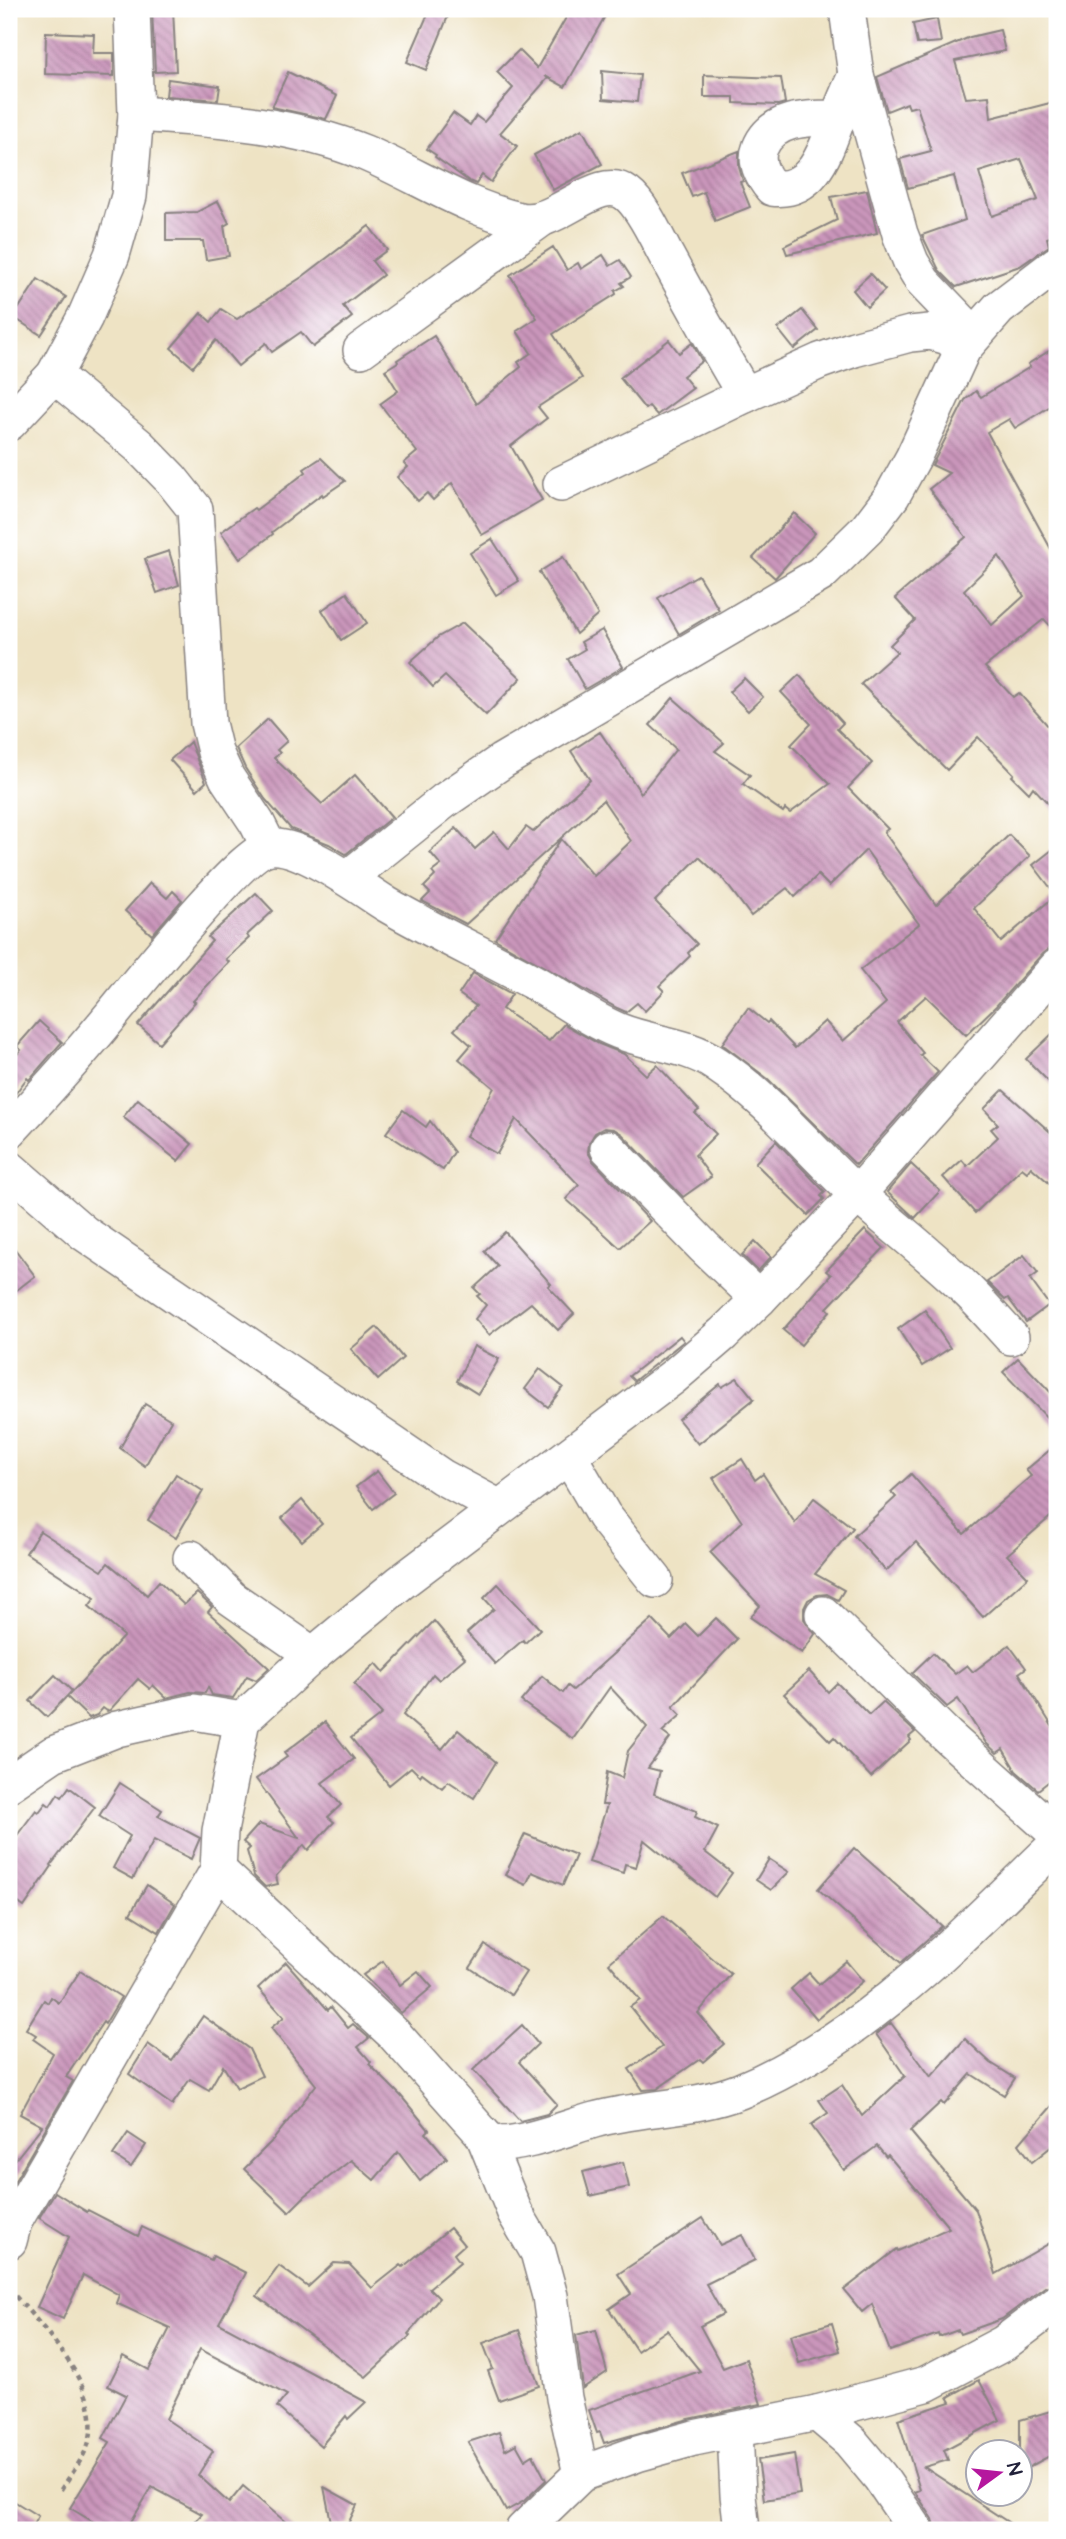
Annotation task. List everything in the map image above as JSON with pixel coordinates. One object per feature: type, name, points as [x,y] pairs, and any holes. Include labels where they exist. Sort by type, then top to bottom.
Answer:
[{"type":"street","points":[[9,423],[54,375],[85,317],[112,255],[129,196],[136,114],[132,9]]},
{"type":"street","points":[[847,9],[856,75],[892,208],[911,262],[969,342]]},
{"type":"street","points":[[838,118],[856,75]]},
{"type":"street","points":[[136,114],[253,123],[313,136],[365,153],[490,211],[524,221],[540,220]]},
{"type":"street","points":[[361,350],[540,220],[609,187],[626,193],[636,204],[710,337],[746,395]]},
{"type":"street","points":[[348,878],[444,801],[502,761],[821,574],[867,529],[892,496],[969,342],[999,308],[1057,264]]},
{"type":"street","points":[[561,484],[746,395],[853,349],[910,334],[930,332],[969,342]]},
{"type":"street","points":[[54,375],[139,446],[190,500],[195,509],[208,723],[215,752],[227,778],[252,815],[269,847]]},
{"type":"street","points":[[9,1131],[222,887],[251,858],[269,847],[316,861],[605,1025],[678,1047],[715,1063],[756,1096],[858,1194],[970,1293],[1011,1337]]},
{"type":"street","points":[[9,2241],[15,2222],[218,1870],[220,1830],[242,1720],[400,1583],[673,1377],[760,1299],[858,1194],[1057,967]]},
{"type":"street","points":[[608,1148],[704,1247],[760,1299]]},
{"type":"street","points":[[9,1168],[84,1233],[431,1469],[498,1507]]},
{"type":"street","points":[[569,1456],[604,1516],[655,1580]]},
{"type":"street","points":[[191,1558],[231,1598],[313,1656]]},
{"type":"street","points":[[824,1614],[947,1736],[1057,1835]]},
{"type":"street","points":[[9,1784],[53,1754],[117,1729],[194,1712],[242,1720]]},
{"type":"street","points":[[218,1870],[394,2034],[483,2134],[498,2144],[514,2143],[602,2118],[718,2097],[761,2081],[819,2049],[927,1968],[1057,1844]]},
{"type":"street","points":[[483,2134],[515,2213],[538,2252],[550,2296],[564,2398],[581,2474]]},
{"type":"street","points":[[523,2530],[581,2474],[694,2438],[817,2413],[926,2384],[1004,2343],[1057,2303]]},
{"type":"street","points":[[817,2413],[850,2441],[880,2477],[916,2530]]},
{"type":"street","points":[[735,2430],[738,2495],[743,2530]]},
{"type":"path","points":[[9,2289],[45,2330],[88,2395],[93,2423],[88,2446],[60,2491]]},
{"type":"building","points":[[173,9],[176,71],[155,72],[152,10]]},
{"type":"building","points":[[430,9],[451,9],[426,70],[407,62]]},
{"type":"building","points":[[571,9],[609,9],[565,87],[545,76],[548,78],[500,133],[517,146],[491,182],[482,175],[476,184],[469,181],[435,157],[436,155],[427,149],[453,113],[470,125],[476,116],[484,122],[513,88],[497,72],[519,50],[537,68]]},
{"type":"building","points":[[937,19],[941,42],[917,44],[913,24]]},
{"type":"building","points":[[1000,30],[1005,51],[955,61],[966,98],[989,96],[991,118],[1050,103],[1057,122],[1057,244],[1053,236],[1047,238],[1049,246],[1020,266],[956,287],[939,270],[922,235],[965,220],[954,176],[908,188],[900,159],[931,151],[917,106],[909,108],[907,103],[887,111],[877,77],[970,37]],"holes":[[[1021,159],[1038,200],[992,216],[979,172]]]},
{"type":"building","points":[[46,32],[94,34],[93,53],[114,53],[114,76],[45,74]]},
{"type":"building","points":[[602,71],[640,75],[637,102],[603,99]]},
{"type":"building","points":[[288,72],[337,96],[326,119],[272,107]]},
{"type":"building","points":[[704,75],[781,78],[785,103],[734,103],[734,97],[704,97]]},
{"type":"building","points":[[168,79],[220,86],[218,100],[166,96]]},
{"type":"building","points":[[582,129],[602,164],[553,190],[534,155]]},
{"type":"building","points":[[739,151],[739,167],[743,181],[740,182],[750,207],[715,221],[704,192],[692,197],[682,173]]},
{"type":"building","points":[[867,190],[877,233],[787,254],[784,246],[837,220],[831,197]]},
{"type":"building","points":[[218,201],[229,223],[224,226],[229,256],[206,260],[203,241],[166,241],[166,213],[197,212]]},
{"type":"building","points":[[369,226],[387,250],[372,261],[383,275],[343,306],[352,317],[313,347],[301,332],[272,352],[266,343],[238,366],[216,340],[193,367],[171,348],[201,313],[211,322],[221,309],[237,319],[302,277]]},
{"type":"building","points":[[553,247],[567,270],[578,263],[581,269],[603,255],[610,266],[620,260],[631,277],[621,283],[624,286],[615,291],[616,294],[553,334],[582,378],[538,407],[547,418],[511,446],[542,500],[482,535],[452,483],[433,500],[427,493],[418,501],[397,477],[408,467],[404,463],[417,452],[380,404],[398,391],[385,370],[434,336],[476,404],[521,367],[518,362],[531,353],[517,331],[537,318],[510,275]]},
{"type":"building","points":[[870,274],[885,290],[867,307],[853,290]]},
{"type":"building","points":[[38,279],[66,297],[41,335],[13,317]]},
{"type":"building","points":[[802,310],[818,330],[794,349],[778,329]]},
{"type":"building","points":[[669,340],[679,353],[692,343],[702,361],[683,376],[693,388],[657,415],[649,406],[645,409],[620,378]]},
{"type":"building","points":[[1057,346],[1057,402],[1015,428],[1009,419],[987,432],[1057,560],[1057,633],[1044,619],[985,667],[1013,697],[1019,693],[1057,736],[1057,813],[1033,787],[1029,793],[978,737],[947,770],[861,684],[897,652],[890,645],[915,620],[895,598],[966,537],[929,489],[949,473],[932,465],[965,400],[976,391],[981,397],[1030,367],[1028,364]],"holes":[[[999,556],[1024,596],[992,625],[964,590]]]},
{"type":"building","points":[[321,458],[345,481],[323,496],[322,494],[240,559],[221,532],[254,508],[256,510]]},
{"type":"building","points":[[794,513],[815,533],[775,578],[753,558]]},
{"type":"building","points":[[492,539],[519,581],[496,595],[470,553]]},
{"type":"building","points":[[169,551],[179,585],[157,593],[145,559]]},
{"type":"building","points":[[563,557],[598,615],[576,634],[539,572]]},
{"type":"building","points":[[698,575],[719,610],[679,634],[658,598]]},
{"type":"building","points":[[347,593],[367,623],[341,640],[322,610]]},
{"type":"building","points":[[463,623],[521,678],[486,715],[445,676],[433,687],[410,662],[438,637]]},
{"type":"building","points":[[602,630],[623,667],[585,689],[568,659],[585,649],[581,642]]},
{"type":"building","points":[[799,675],[843,723],[837,729],[872,763],[848,788],[888,829],[884,832],[936,905],[1009,835],[1030,856],[974,908],[1001,942],[1056,895],[1033,865],[1057,846],[1057,947],[1042,954],[966,1035],[926,996],[897,1022],[923,1053],[920,1055],[938,1072],[856,1165],[768,1079],[722,1044],[748,1008],[767,1023],[769,1021],[795,1048],[825,1021],[843,1041],[886,1003],[860,970],[919,924],[866,850],[829,886],[818,875],[795,897],[787,888],[751,916],[723,879],[699,857],[655,901],[697,944],[688,953],[690,956],[659,986],[664,991],[645,1011],[637,1003],[626,1012],[617,1008],[495,939],[561,839],[594,876],[631,841],[603,800],[466,924],[422,901],[430,893],[424,887],[435,876],[432,872],[441,865],[430,852],[456,828],[475,849],[494,832],[509,849],[526,827],[533,832],[590,780],[571,751],[600,732],[641,793],[676,749],[650,725],[673,698],[724,743],[715,751],[750,775],[743,784],[783,812],[785,809],[790,813],[830,784],[791,745],[811,724],[781,692]]},
{"type":"building","points":[[744,678],[763,697],[748,711],[729,692]]},
{"type":"building","points":[[268,719],[287,741],[277,750],[280,753],[274,758],[322,804],[355,775],[392,817],[346,854],[291,829],[265,799],[236,748]]},
{"type":"building","points":[[190,742],[206,782],[197,790],[170,760]]},
{"type":"building","points":[[150,883],[167,898],[173,891],[182,900],[152,935],[125,911]]},
{"type":"building","points":[[256,893],[273,911],[226,959],[229,962],[159,1043],[138,1025],[212,941],[208,937]]},
{"type":"building","points":[[473,973],[512,994],[502,1009],[549,1041],[564,1024],[599,1044],[624,1054],[646,1075],[657,1065],[699,1110],[695,1113],[716,1134],[695,1155],[711,1177],[683,1197],[622,1134],[614,1129],[604,1128],[595,1133],[589,1143],[588,1152],[593,1161],[650,1221],[620,1248],[566,1199],[579,1185],[516,1119],[497,1154],[466,1136],[494,1088],[459,1059],[471,1045],[454,1030],[476,1006],[459,994]]},
{"type":"building","points":[[39,1021],[62,1042],[29,1080],[27,1078],[9,1102],[9,1063],[21,1050],[17,1046]]},
{"type":"building","points":[[1057,1029],[1057,1090],[1026,1059]]},
{"type":"building","points":[[1003,1090],[1057,1138],[1057,1190],[1031,1167],[1027,1172],[1022,1168],[975,1213],[943,1177],[962,1160],[967,1166],[998,1137],[991,1129],[998,1124],[984,1109]]},
{"type":"building","points":[[138,1099],[192,1144],[178,1161],[123,1117]]},
{"type":"building","points":[[403,1110],[426,1127],[430,1121],[454,1152],[443,1170],[386,1133]]},
{"type":"building","points":[[776,1141],[825,1192],[821,1196],[824,1199],[808,1215],[755,1163]]},
{"type":"building","points":[[911,1164],[940,1191],[915,1218],[887,1192]]},
{"type":"building","points":[[865,1230],[884,1248],[827,1308],[830,1311],[801,1345],[783,1330],[831,1275],[826,1271]]},
{"type":"building","points":[[505,1232],[574,1314],[558,1330],[531,1303],[489,1335],[475,1319],[486,1305],[477,1296],[480,1294],[474,1288],[498,1266],[484,1251]]},
{"type":"building","points":[[9,1241],[35,1276],[9,1296]]},
{"type":"building","points":[[755,1241],[771,1257],[758,1271],[742,1255]]},
{"type":"building","points":[[1024,1255],[1038,1273],[1030,1279],[1049,1305],[1026,1322],[1008,1298],[1005,1300],[987,1282]]},
{"type":"building","points":[[925,1310],[950,1348],[922,1366],[898,1329]]},
{"type":"building","points":[[377,1327],[403,1358],[378,1380],[351,1349]]},
{"type":"building","points":[[680,1336],[684,1341],[634,1381],[629,1376]]},
{"type":"building","points":[[474,1346],[499,1359],[478,1394],[457,1381]]},
{"type":"building","points":[[1018,1358],[1057,1399],[1057,1428],[1003,1372]]},
{"type":"building","points":[[540,1369],[563,1387],[548,1407],[525,1389]]},
{"type":"building","points":[[737,1378],[754,1399],[698,1444],[678,1419],[720,1384],[722,1387]]},
{"type":"building","points":[[145,1404],[171,1420],[145,1466],[120,1448]]},
{"type":"building","points":[[1057,1444],[1057,1511],[1007,1555],[1028,1577],[983,1617],[916,1542],[886,1571],[854,1536],[896,1497],[891,1492],[911,1474],[964,1534],[1031,1476],[1026,1470]]},
{"type":"building","points":[[742,1459],[755,1480],[763,1474],[795,1523],[814,1498],[853,1528],[815,1574],[844,1590],[838,1600],[827,1594],[808,1600],[804,1608],[804,1619],[815,1634],[802,1653],[750,1617],[760,1606],[710,1552],[742,1522],[713,1478]]},
{"type":"building","points":[[377,1471],[394,1493],[373,1509],[356,1487]]},
{"type":"building","points":[[176,1474],[203,1491],[176,1538],[148,1520]]},
{"type":"building","points":[[302,1500],[322,1524],[302,1541],[282,1518]]},
{"type":"building","points":[[40,1531],[102,1571],[108,1563],[147,1595],[159,1581],[184,1605],[197,1593],[212,1607],[208,1612],[269,1668],[256,1680],[247,1676],[233,1698],[212,1695],[208,1687],[205,1693],[190,1692],[166,1698],[153,1685],[150,1689],[138,1679],[110,1710],[103,1708],[97,1715],[89,1718],[67,1697],[124,1636],[89,1606],[95,1598],[26,1553]]},
{"type":"building","points":[[498,1584],[540,1629],[495,1664],[467,1633],[494,1609],[484,1598]]},
{"type":"building","points":[[716,1618],[737,1639],[673,1707],[681,1715],[662,1732],[670,1738],[648,1768],[660,1771],[654,1794],[697,1811],[695,1817],[718,1828],[705,1852],[732,1873],[715,1897],[644,1840],[636,1867],[625,1864],[623,1873],[589,1862],[607,1805],[602,1805],[607,1772],[622,1778],[628,1751],[647,1727],[610,1687],[573,1739],[521,1701],[542,1676],[563,1693],[568,1686],[573,1690],[652,1619],[671,1639],[686,1624],[698,1636]]},
{"type":"building","points":[[434,1621],[465,1658],[439,1680],[433,1674],[403,1715],[442,1749],[458,1730],[496,1762],[474,1798],[448,1781],[442,1788],[422,1773],[420,1776],[411,1767],[389,1785],[351,1738],[382,1714],[354,1684],[376,1663],[384,1672]]},
{"type":"building","points":[[1009,1645],[1026,1668],[1019,1673],[1057,1734],[1057,1775],[1038,1790],[1016,1771],[1003,1749],[997,1753],[986,1743],[958,1699],[947,1707],[912,1673],[933,1653],[955,1674],[967,1665],[973,1672]]},
{"type":"building","points":[[809,1671],[828,1692],[837,1683],[869,1715],[883,1702],[915,1732],[909,1737],[911,1740],[871,1777],[834,1737],[830,1741],[784,1694]]},
{"type":"building","points":[[55,1675],[72,1691],[47,1717],[30,1701]]},
{"type":"building","points":[[325,1722],[354,1759],[322,1783],[341,1805],[328,1817],[334,1822],[308,1850],[304,1845],[276,1876],[278,1884],[265,1887],[254,1876],[247,1851],[250,1848],[243,1842],[259,1824],[299,1838],[256,1779],[287,1757],[284,1753]]},
{"type":"building","points":[[120,1783],[162,1810],[158,1816],[200,1838],[191,1859],[154,1840],[133,1879],[113,1868],[130,1836],[99,1816]]},
{"type":"building","points":[[69,1787],[95,1807],[51,1865],[24,1907],[9,1896],[9,1846],[36,1810],[39,1812],[46,1803],[50,1806],[58,1794],[62,1797]]},
{"type":"building","points":[[525,1834],[576,1855],[563,1885],[532,1872],[526,1885],[505,1875]]},
{"type":"building","points":[[854,1848],[942,1926],[901,1963],[818,1889]]},
{"type":"building","points":[[769,1859],[789,1872],[771,1890],[756,1880]]},
{"type":"building","points":[[147,1885],[175,1904],[159,1932],[130,1914]]},
{"type":"building","points":[[663,1916],[731,1974],[698,2013],[724,2044],[703,2062],[700,2059],[657,2089],[643,2090],[629,2069],[662,2047],[630,2007],[640,2000],[609,1963]]},
{"type":"building","points":[[485,1945],[526,1972],[511,1995],[470,1968]]},
{"type":"building","points":[[383,1961],[400,1985],[418,1971],[432,1987],[401,2013],[363,1975]]},
{"type":"building","points":[[846,1961],[863,1981],[817,2019],[791,1989],[809,1973],[819,1984]]},
{"type":"building","points":[[286,1962],[328,2010],[331,2007],[348,2028],[353,2024],[369,2038],[358,2047],[371,2062],[369,2064],[401,2096],[429,2130],[426,2133],[447,2158],[420,2181],[398,2152],[374,2180],[351,2160],[289,2212],[244,2169],[273,2140],[316,2085],[271,2028],[284,2017],[258,1988]]},
{"type":"building","points":[[80,1971],[121,1997],[105,2024],[103,2022],[66,2077],[73,2081],[9,2191],[9,2163],[11,2165],[42,2126],[20,2114],[53,2053],[33,2039],[36,2035],[26,2029],[44,2000],[48,2003],[51,1997],[59,2003]]},
{"type":"building","points":[[203,2016],[249,2049],[262,2076],[237,2088],[223,2066],[209,2090],[190,2079],[172,2105],[129,2074],[148,2044],[172,2061]]},
{"type":"building","points":[[891,2023],[931,2077],[965,2039],[991,2063],[1015,2078],[1004,2095],[971,2074],[944,2105],[941,2102],[910,2131],[976,2210],[996,2274],[1057,2239],[1057,2283],[1045,2287],[1002,2319],[960,2334],[958,2330],[939,2337],[938,2334],[890,2351],[872,2304],[862,2312],[844,2290],[897,2249],[898,2251],[949,2228],[888,2155],[886,2157],[877,2146],[844,2170],[811,2125],[828,2113],[819,2100],[842,2085],[862,2116],[905,2076],[876,2034]]},
{"type":"building","points":[[522,2025],[538,2044],[519,2062],[557,2104],[547,2114],[520,2121],[473,2070]]},
{"type":"building","points":[[1057,2100],[1057,2142],[1032,2162],[1019,2144]]},
{"type":"building","points":[[128,2133],[146,2145],[131,2167],[113,2155]]},
{"type":"building","points":[[623,2162],[629,2187],[590,2196],[583,2172]]},
{"type":"building","points":[[55,2192],[87,2212],[88,2210],[138,2236],[142,2227],[211,2260],[213,2256],[246,2273],[219,2323],[366,2402],[348,2419],[346,2416],[321,2446],[277,2407],[287,2395],[200,2349],[166,2419],[213,2451],[198,2475],[229,2503],[243,2486],[295,2530],[187,2530],[202,2514],[152,2487],[126,2530],[107,2530],[70,2508],[110,2442],[103,2438],[126,2395],[108,2386],[123,2356],[149,2370],[170,2328],[116,2303],[119,2295],[83,2275],[63,2319],[37,2307],[69,2237],[39,2218]]},
{"type":"building","points":[[703,2218],[720,2245],[742,2235],[755,2260],[706,2284],[723,2314],[700,2326],[723,2368],[746,2359],[761,2404],[689,2419],[604,2443],[600,2432],[597,2433],[589,2410],[700,2371],[667,2330],[637,2351],[609,2309],[631,2294],[618,2274]]},
{"type":"building","points":[[450,2228],[464,2245],[454,2254],[460,2262],[429,2288],[439,2298],[408,2334],[410,2336],[366,2377],[257,2296],[279,2266],[308,2287],[334,2263],[349,2264],[372,2288],[401,2265],[403,2267]]},
{"type":"building","points":[[832,2323],[840,2351],[799,2363],[791,2335]]},
{"type":"building","points":[[519,2330],[539,2386],[499,2400],[488,2371],[493,2369],[483,2343]]},
{"type":"building","points":[[596,2330],[607,2372],[583,2388],[576,2335]]},
{"type":"building","points":[[979,2380],[1000,2420],[944,2450],[948,2460],[924,2467],[964,2493],[964,2508],[986,2508],[1020,2530],[936,2530],[933,2519],[915,2492],[920,2490],[898,2419],[951,2402],[948,2397]]},
{"type":"building","points":[[1057,2409],[1057,2452],[1034,2464],[1034,2438],[1020,2438],[1020,2420]]},
{"type":"building","points":[[499,2432],[505,2450],[516,2444],[525,2460],[533,2455],[546,2480],[524,2501],[506,2511],[468,2442]]},
{"type":"building","points":[[794,2454],[800,2494],[764,2500],[758,2460]]},
{"type":"building","points":[[324,2487],[357,2505],[348,2524],[332,2527]]},
{"type":"building","points":[[9,2498],[38,2516],[30,2530],[9,2530]]}]
